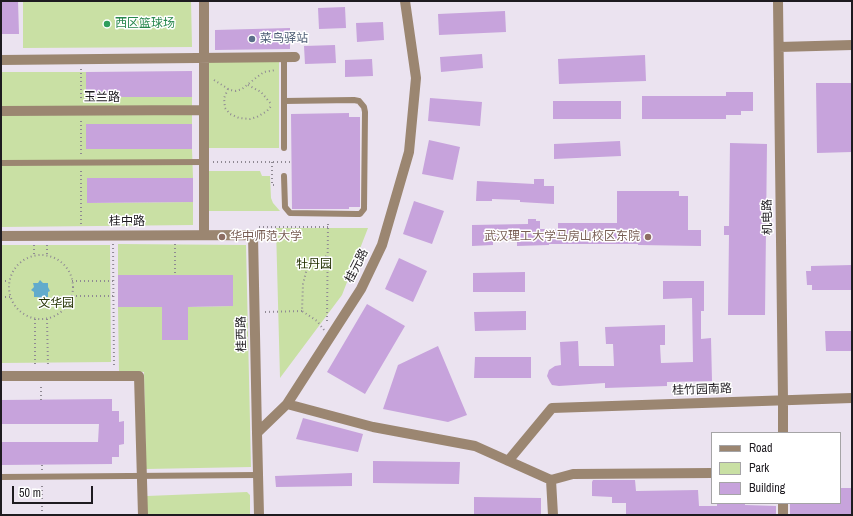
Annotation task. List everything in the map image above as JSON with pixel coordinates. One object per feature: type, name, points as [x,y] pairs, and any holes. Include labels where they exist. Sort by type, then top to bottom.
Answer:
[{"type":"street","points":[[204,1],[204,235]]},
{"type":"street","name":"桂元路","points":[[257,433],[287,404],[360,289],[382,246],[409,152],[415,93],[416,78],[406,1]]},
{"type":"street","name":"机电路","points":[[778,1],[783,400],[782,432]]},
{"type":"street","points":[[779,47],[852,45]]},
{"type":"street","points":[[1,60],[295,57]]},
{"type":"street","name":"玉兰路","points":[[1,111],[204,110]]},
{"type":"street","name":"桂中路","points":[[1,236],[253,235]]},
{"type":"street","name":"桂西路","points":[[253,235],[257,433]]},
{"type":"street","points":[[1,376],[139,376],[143,515]]},
{"type":"street","name":"桂竹园南路","points":[[508,461],[552,408],[852,398]]},
{"type":"street","points":[[287,404],[373,427],[475,446],[551,480],[573,474],[711,473]]},
{"type":"street","points":[[257,433],[259,515]]},
{"type":"street","points":[[551,480],[553,515]]},
{"type":"street","points":[[783,504],[783,515]]},
{"type":"lane","points":[[284,57],[284,148]]},
{"type":"lane","points":[[284,101],[354,100],[359,101],[364,107],[364,209],[360,214],[290,213],[285,208],[284,176]]},
{"type":"lane","points":[[1,163],[204,162]]},
{"type":"lane","points":[[1,477],[258,475]]},
{"type":"path","points":[[81,59],[81,236]]},
{"type":"path","points":[[204,79],[215,80],[228,89],[238,91],[264,72],[284,70]]},
{"type":"path","points":[[248,85],[261,92],[278,110],[284,111]]},
{"type":"path","points":[[228,89],[224,96],[224,103],[227,112],[235,117],[245,119],[257,117],[272,105]]},
{"type":"path","points":[[204,162],[292,162]]},
{"type":"path","points":[[272,162],[272,185],[276,185],[276,180]]},
{"type":"path","points":[[254,312],[302,311],[317,321],[327,334],[328,223]]},
{"type":"path","points":[[253,235],[253,227],[328,226]]},
{"type":"path","points":[[113,235],[114,376]]},
{"type":"path","points":[[175,235],[175,275]]},
{"type":"path","points":[[40,255],[52,257],[61,263],[68,271],[72,281],[72,296],[63,311],[47,319],[35,319],[22,314],[17,309],[10,297],[9,281],[11,275],[18,265],[28,258],[40,255]]},
{"type":"path","points":[[302,311],[303,284],[308,264],[327,256]]},
{"type":"path","points":[[1,281],[9,281]]},
{"type":"path","points":[[72,281],[113,281]]},
{"type":"path","points":[[72,296],[114,296]]},
{"type":"path","points":[[1,297],[10,297]]},
{"type":"path","points":[[35,319],[42,376]]},
{"type":"path","points":[[41,400],[47,319]]},
{"type":"path","points":[[42,464],[42,515]]},
{"type":"green space","name":"西区篮球场","points":[[23,1],[191,1],[192,47],[23,48]]},
{"type":"green space","points":[[279,61],[279,148],[209,148],[208,62]]},
{"type":"green space","points":[[1,72],[86,72],[86,97],[192,97],[192,124],[87,124],[86,149],[192,149],[193,178],[87,179],[87,203],[193,202],[193,225],[1,227]]},
{"type":"green space","points":[[209,171],[260,171],[262,176],[270,176],[271,198],[273,203],[280,211],[209,211]]},
{"type":"green space","name":"牡丹园","points":[[276,228],[368,228],[342,295],[280,378]]},
{"type":"green space","points":[[118,244],[246,245],[251,467],[146,469],[144,372],[119,371],[118,307],[162,307],[162,340],[188,340],[188,307],[233,306],[233,275],[118,275]]},
{"type":"green space","name":"文华园","points":[[1,245],[110,245],[111,362],[1,363]]},
{"type":"green space","points":[[247,492],[250,495],[250,515],[147,515],[147,496]]},
{"type":"water","points":[[40,280],[43,283],[48,283],[50,291],[48,292],[48,297],[43,297],[40,299],[38,297],[34,297],[34,292],[31,290],[34,287],[33,283],[38,283]]},
{"type":"building","points":[[1,1],[18,1],[19,34],[1,34]]},
{"type":"building","points":[[345,7],[346,28],[319,29],[318,8]]},
{"type":"building","points":[[505,11],[506,32],[439,35],[438,14]]},
{"type":"building","points":[[383,22],[384,40],[357,42],[356,23]]},
{"type":"building","name":"菜鸟驿站","points":[[290,28],[290,49],[215,50],[215,30]]},
{"type":"building","points":[[335,45],[336,63],[305,64],[304,46]]},
{"type":"building","points":[[482,54],[483,68],[441,72],[440,57]]},
{"type":"building","points":[[645,55],[646,81],[559,84],[558,59]]},
{"type":"building","points":[[372,59],[373,76],[345,77],[345,60]]},
{"type":"building","points":[[192,71],[192,97],[86,97],[86,72]]},
{"type":"building","points":[[816,83],[852,83],[852,152],[817,153]]},
{"type":"building","points":[[726,92],[753,92],[753,111],[741,111],[741,115],[726,115],[726,119],[642,119],[642,96],[726,96]]},
{"type":"building","points":[[430,98],[482,102],[480,126],[428,121]]},
{"type":"building","points":[[553,101],[621,101],[621,119],[553,119]]},
{"type":"building","points":[[349,113],[349,117],[360,117],[360,207],[349,207],[349,209],[292,209],[291,114]]},
{"type":"building","points":[[86,124],[192,124],[192,149],[86,149]]},
{"type":"building","points":[[429,140],[460,147],[453,180],[422,174]]},
{"type":"building","points":[[620,141],[621,156],[554,159],[554,144]]},
{"type":"building","points":[[730,143],[767,144],[765,315],[728,315],[729,235],[724,235],[724,226],[729,226]]},
{"type":"building","points":[[87,178],[193,178],[193,202],[87,203]]},
{"type":"building","points":[[534,179],[544,179],[544,186],[554,186],[554,204],[520,202],[520,200],[492,199],[492,201],[476,201],[477,181],[534,184]]},
{"type":"building","points":[[617,191],[679,191],[679,196],[688,196],[688,230],[701,230],[701,246],[549,244],[517,246],[517,241],[493,241],[493,245],[472,246],[472,225],[528,224],[528,219],[536,219],[536,221],[540,221],[540,229],[558,229],[558,223],[617,223]]},
{"type":"building","points":[[414,201],[444,211],[432,244],[403,234]]},
{"type":"building","points":[[399,258],[427,271],[413,302],[385,289]]},
{"type":"building","points":[[852,265],[852,290],[812,290],[812,285],[807,285],[806,271],[811,271],[811,266]]},
{"type":"building","points":[[525,272],[525,292],[473,292],[473,273]]},
{"type":"building","points":[[118,275],[233,275],[233,306],[188,307],[188,340],[162,340],[162,307],[118,307]]},
{"type":"building","points":[[663,281],[704,281],[704,311],[701,311],[701,339],[711,338],[712,381],[667,382],[667,386],[605,388],[605,383],[559,386],[552,385],[547,376],[549,370],[555,366],[561,365],[560,342],[578,341],[579,366],[614,366],[613,344],[606,344],[605,327],[665,325],[665,345],[660,345],[661,363],[693,362],[692,298],[663,299]]},
{"type":"building","points":[[367,304],[405,326],[365,394],[327,372]]},
{"type":"building","points":[[526,311],[526,330],[475,331],[474,312]]},
{"type":"building","points":[[825,331],[852,331],[852,351],[826,351]]},
{"type":"building","points":[[438,346],[467,415],[448,422],[383,409],[398,365]]},
{"type":"building","points":[[475,357],[531,357],[531,378],[474,378]]},
{"type":"building","points":[[112,399],[112,411],[119,411],[119,422],[124,421],[124,444],[119,445],[119,457],[112,457],[112,464],[1,465],[1,442],[98,442],[99,424],[1,424],[1,400]]},
{"type":"building","points":[[303,418],[363,434],[358,452],[296,439]]},
{"type":"building","points":[[373,461],[460,462],[459,484],[373,483]]},
{"type":"building","points":[[352,473],[352,486],[276,487],[275,476]]},
{"type":"building","points":[[593,480],[635,480],[636,491],[698,490],[699,506],[717,506],[717,504],[745,504],[776,506],[776,515],[626,515],[626,503],[612,503],[612,497],[592,496]]},
{"type":"building","points":[[841,488],[851,488],[851,514],[790,514],[790,504],[841,504]]},
{"type":"building","points":[[474,497],[541,498],[541,515],[474,515]]},
{"type":"place","name":"西区篮球场","points":[[107,24]]},
{"type":"place","name":"菜鸟驿站","points":[[252,39]]},
{"type":"place","name":"华中师范大学","points":[[222,237]]},
{"type":"place","name":"武汉理工大学马房山校区东院","points":[[648,237]]}]
